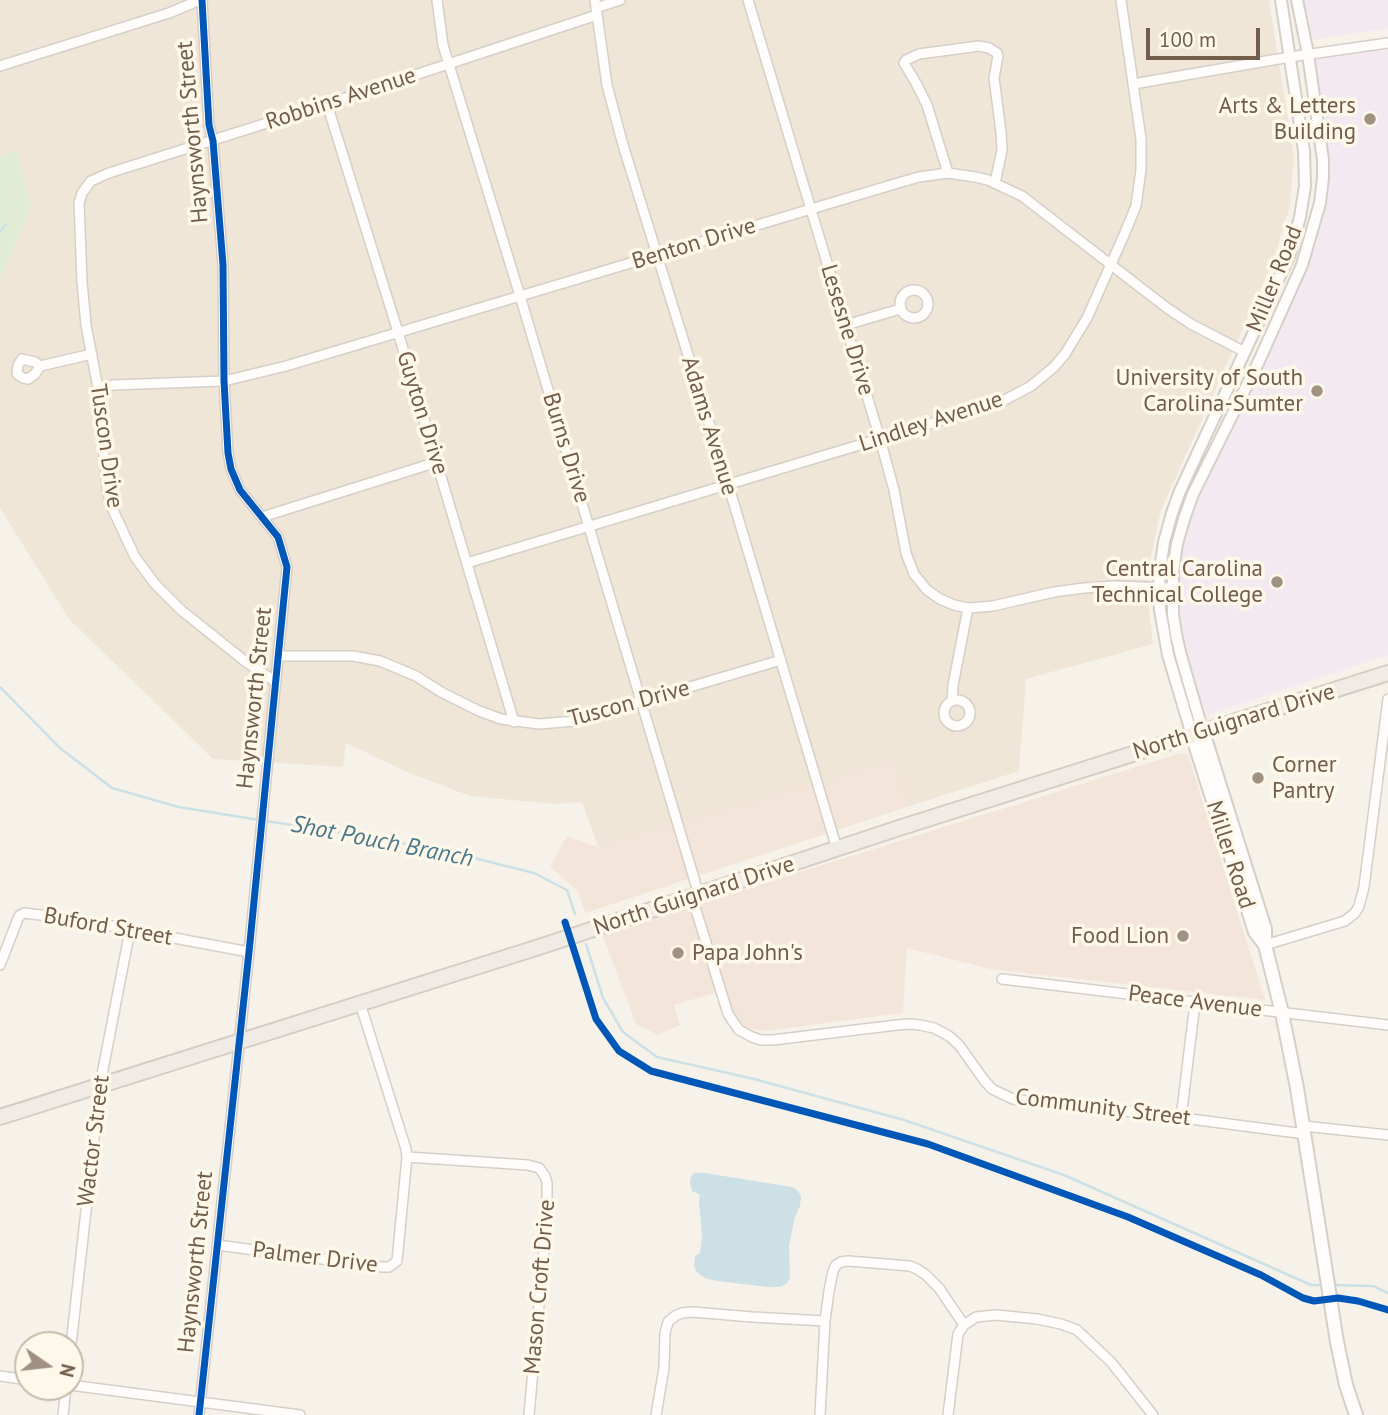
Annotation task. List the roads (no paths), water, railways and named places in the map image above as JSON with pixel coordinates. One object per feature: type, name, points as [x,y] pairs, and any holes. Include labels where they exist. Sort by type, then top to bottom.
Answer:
[{"type":"highway","name":"North Guignard Drive","points":[[0,1117],[1388,673]]},
{"type":"main road","name":"Miller Road","points":[[1198,733],[1255,932],[1265,945],[1291,1049],[1342,1365],[1356,1415]]},
{"type":"street","points":[[0,66],[170,13],[201,0]]},
{"type":"street","name":"Haynsworth Street","points":[[199,1415],[240,1041],[287,567],[278,537],[240,490],[228,453],[223,265],[213,141],[209,125],[201,0]]},
{"type":"street","name":"Burns Drive","points":[[437,0],[443,45],[590,526],[695,896]]},
{"type":"street","name":"Robbins Avenue","points":[[87,186],[91,181],[109,173],[449,64],[620,0]]},
{"type":"street","name":"Lesesne Drive","points":[[748,0],[880,439],[894,490],[906,553],[914,573],[927,590],[940,599],[968,608],[993,606],[1084,588],[1172,588]]},
{"type":"street","name":"Lindley Avenue","points":[[467,563],[999,403],[1031,386],[1054,367],[1079,334],[1136,206],[1142,170],[1141,139],[1121,0]]},
{"type":"street","name":"Miller Road","points":[[1198,733],[1168,656],[1158,587],[1164,542],[1172,513],[1290,254],[1303,200],[1304,150],[1280,0]]},
{"type":"street","name":"Miller Road","points":[[1198,733],[1173,614],[1172,588],[1177,544],[1193,494],[1259,361],[1302,265],[1320,202],[1323,160],[1308,54],[1297,0]]},
{"type":"street","name":"Adams Avenue","points":[[596,8],[607,85],[623,145],[837,849]]},
{"type":"street","points":[[1133,84],[1388,43]]},
{"type":"street","points":[[948,173],[921,92],[904,63],[919,54],[979,46],[989,48],[997,52],[998,56],[993,78],[1002,150],[995,183]]},
{"type":"street","name":"Guyton Drive","points":[[327,104],[514,722]]},
{"type":"street","name":"Benton Drive","points":[[98,388],[113,385],[224,381],[286,366],[919,177],[948,173],[995,183],[1022,196],[1191,324],[1245,352]]},
{"type":"street","name":"Tuscon Drive","points":[[87,186],[79,203],[83,292],[86,325],[98,388],[107,489],[112,508],[135,557],[155,584],[181,610],[246,662],[276,682]]},
{"type":"street","points":[[846,325],[900,309]]},
{"type":"street","points":[[40,366],[92,354]]},
{"type":"street","points":[[262,517],[437,462]]},
{"type":"street","points":[[952,701],[968,608]]},
{"type":"street","name":"Tuscon Drive","points":[[279,656],[353,656],[380,661],[416,676],[479,711],[514,722],[539,724],[561,723],[642,702],[781,660]]},
{"type":"street","points":[[1265,945],[1345,921],[1359,906],[1385,741],[1388,699]]},
{"type":"street","name":"Community Street","points":[[695,896],[728,1014],[739,1030],[752,1037],[773,1040],[897,1025],[920,1025],[934,1028],[949,1036],[992,1089],[1003,1095],[1032,1102],[1304,1130],[1388,1135]]},
{"type":"street","name":"Buford Street","points":[[0,964],[19,916],[24,913],[73,919],[249,952]]},
{"type":"street","name":"Wactor Street","points":[[73,1331],[100,1085],[130,930]]},
{"type":"street","name":"Peace Avenue","points":[[1002,979],[1388,1025]]},
{"type":"street","name":"Palmer Drive","points":[[217,1245],[389,1267],[394,1264],[398,1256],[406,1149],[360,1003]]},
{"type":"street","points":[[1181,1118],[1195,1003]]},
{"type":"street","name":"Mason Croft Drive","points":[[407,1157],[527,1165],[539,1168],[545,1176],[548,1183],[547,1215],[529,1415]]},
{"type":"street","points":[[820,1415],[825,1321],[836,1265],[848,1261],[910,1266],[917,1269],[939,1288],[964,1325]]},
{"type":"street","points":[[656,1415],[664,1368],[665,1333],[668,1322],[675,1316],[693,1312],[825,1321]]},
{"type":"street","points":[[948,1415],[958,1334],[964,1325],[976,1317],[996,1315],[1037,1319],[1077,1331],[1102,1352],[1153,1415]]},
{"type":"street","points":[[84,1388],[300,1415]]},
{"type":"waterway","points":[[0,232],[6,224]]},
{"type":"waterway","name":"Shot Pouch Branch","points":[[0,687],[60,748],[112,788],[179,807],[259,820]]},
{"type":"waterway","name":"Shot Pouch Branch","points":[[266,821],[376,838],[534,873],[567,890],[575,914]]},
{"type":"waterway","name":"Shot Pouch Branch","points":[[586,944],[603,998],[623,1032],[657,1057],[754,1079],[904,1120],[1064,1175],[1311,1285],[1323,1285]]},
{"type":"waterway","name":"Shot Pouch Branch","points":[[1333,1285],[1373,1286],[1388,1293]]},
{"type":"place","name":"Arts & Letters Building","points":[[1370,119]]},
{"type":"place","name":"University of South Carolina-Sumter","points":[[1317,391]]},
{"type":"place","name":"Central Carolina Technical College","points":[[1277,582]]},
{"type":"place","name":"Corner Pantry","points":[[1258,778]]},
{"type":"place","name":"Food Lion","points":[[1183,936]]},
{"type":"place","name":"Papa John's","points":[[678,953]]}]
